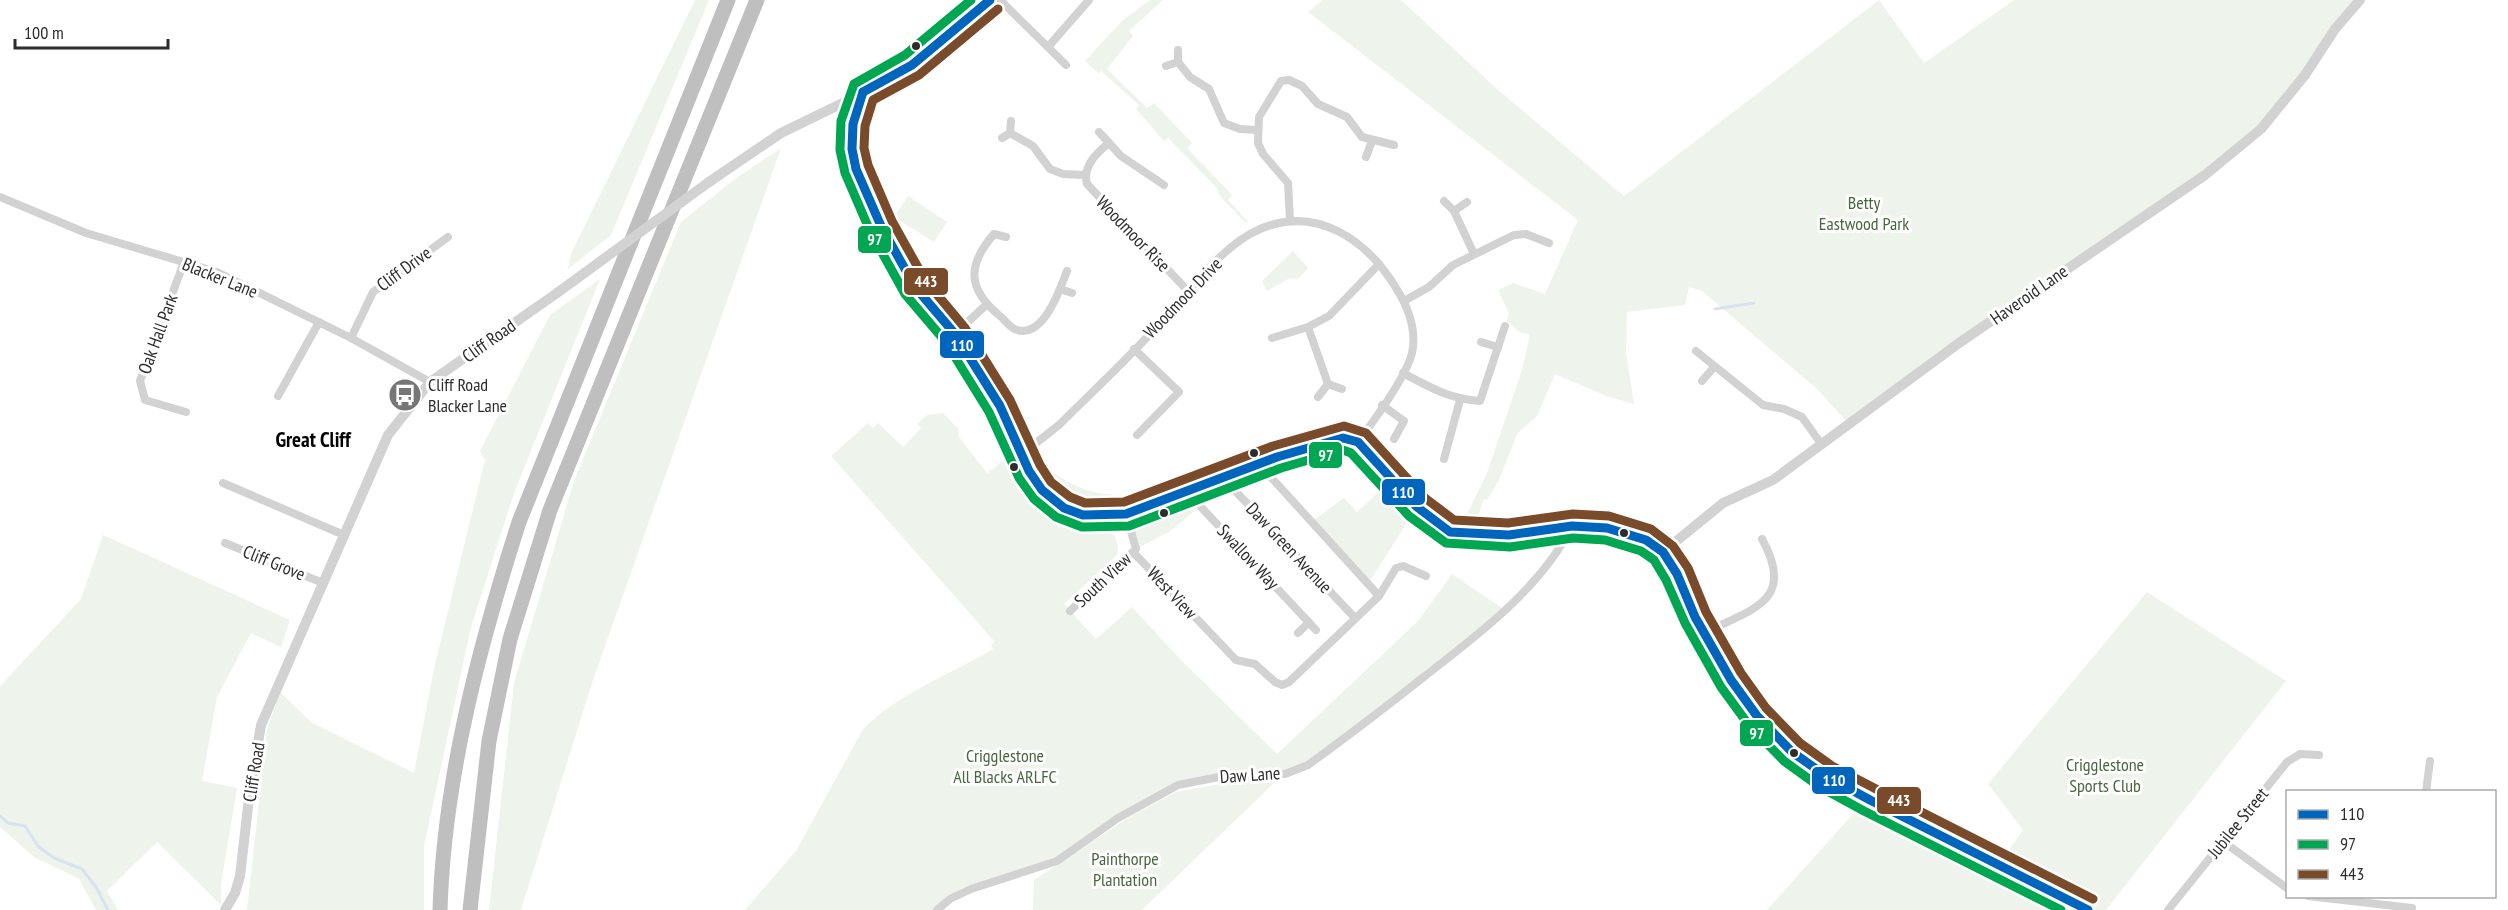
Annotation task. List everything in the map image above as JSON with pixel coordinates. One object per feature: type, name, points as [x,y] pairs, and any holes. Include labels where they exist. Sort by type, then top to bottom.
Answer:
[{"type":"highway","points":[[440,910],[441,863],[466,714],[497,590],[519,522],[728,0]]},
{"type":"highway","points":[[470,910],[491,729],[510,639],[550,510],[757,0]]},
{"type":"street","name":"Cliff Road","points":[[226,910],[240,876],[249,798],[261,725],[388,435],[430,382],[781,133],[912,66],[990,0]]},
{"type":"street","points":[[1000,0],[1066,65]]},
{"type":"street","points":[[1048,47],[1089,0]]},
{"type":"street","name":"Haveroid Lane","points":[[1663,552],[1724,503],[1773,480],[1959,343],[2205,175],[2261,129],[2305,75],[2335,29],[2360,0]]},
{"type":"street","points":[[1178,50],[1178,62],[1190,77],[1209,89],[1224,123],[1240,129],[1257,129]]},
{"type":"street","points":[[1166,66],[1178,62]]},
{"type":"street","points":[[1290,220],[1288,183],[1263,154],[1258,143],[1257,129],[1265,104],[1281,81],[1289,80],[1302,86],[1318,104],[1347,117],[1355,130],[1372,141],[1394,145]]},
{"type":"street","points":[[863,92],[853,124],[852,149],[860,178],[895,254],[915,287],[955,334],[1000,406],[1018,449],[1042,490],[1064,508],[1083,515],[1126,514],[1296,450],[1343,438],[1358,442],[1417,507],[1450,532],[1509,535],[1572,526],[1607,528],[1646,540],[1663,552],[1677,574],[1704,633],[1731,680],[1757,716],[1792,752],[1826,776],[1870,800],[2088,910]]},
{"type":"street","points":[[1011,121],[1006,136],[1033,146],[1050,169],[1063,174],[1084,175],[1095,156],[1109,143]]},
{"type":"street","points":[[1099,132],[1121,156],[1164,185]]},
{"type":"street","points":[[1366,157],[1372,141]]},
{"type":"street","name":"Woodmoor Rise","points":[[1084,175],[1094,194],[1114,210],[1187,290]]},
{"type":"street","name":"Blacker Lane","points":[[0,197],[86,233],[217,272],[351,338],[430,382]]},
{"type":"street","points":[[1444,201],[1454,211],[1474,254]]},
{"type":"street","points":[[1454,211],[1467,201]]},
{"type":"street","name":"Woodmoor Drive","points":[[1018,449],[1036,443],[1059,425],[1162,322],[1187,290],[1224,255],[1257,230],[1290,220],[1326,225],[1345,233],[1379,264],[1404,301],[1413,340],[1412,353],[1403,373],[1358,442]]},
{"type":"street","points":[[1530,236],[1533,226]]},
{"type":"street","points":[[1006,237],[994,234],[975,262],[976,285],[986,304],[1011,327],[1020,331],[1029,330],[1055,306],[1067,271]]},
{"type":"street","points":[[1404,301],[1429,287],[1453,265],[1514,235],[1530,236],[1550,243]]},
{"type":"street","name":"Cliff Drive","points":[[351,338],[373,292],[448,237]]},
{"type":"street","name":"Oak Hall Park","points":[[184,262],[140,381],[145,400],[186,412]]},
{"type":"street","points":[[1272,338],[1308,327],[1329,316],[1379,264]]},
{"type":"street","points":[[1060,289],[1072,293]]},
{"type":"street","points":[[955,334],[986,304]]},
{"type":"street","points":[[278,396],[319,322]]},
{"type":"street","points":[[1403,373],[1433,390],[1460,399],[1480,401],[1505,326]]},
{"type":"street","points":[[1308,327],[1328,384]]},
{"type":"street","points":[[1481,342],[1498,347]]},
{"type":"street","points":[[1134,349],[1179,392],[1137,435]]},
{"type":"street","points":[[1696,351],[1763,405],[1784,409],[1802,417],[1822,445]]},
{"type":"street","points":[[1702,381],[1714,367]]},
{"type":"street","points":[[1328,384],[1342,389]]},
{"type":"street","points":[[1318,397],[1328,384]]},
{"type":"street","points":[[1444,459],[1460,399]]},
{"type":"street","points":[[1382,405],[1404,421],[1394,439]]},
{"type":"street","points":[[1437,443],[1448,446]]},
{"type":"street","points":[[1259,464],[1378,596]]},
{"type":"street","name":"Daw Green Avenue","points":[[1223,478],[1355,618]]},
{"type":"street","points":[[223,483],[344,535]]},
{"type":"street","name":"Swallow Way","points":[[1186,491],[1316,630]]},
{"type":"street","name":"South View","points":[[1070,611],[1134,553],[1136,549],[1126,514]]},
{"type":"street","name":"Daw Lane","points":[[937,910],[950,899],[971,889],[1057,861],[1118,818],[1178,785],[1224,776],[1285,774],[1308,765],[1445,661],[1505,610],[1560,549],[1572,526]]},
{"type":"street","points":[[1704,633],[1767,599],[1776,579],[1774,560],[1762,539]]},
{"type":"street","name":"Cliff Grove","points":[[225,543],[323,583]]},
{"type":"street","name":"West View","points":[[1134,553],[1236,660],[1255,664],[1275,682],[1282,685],[1289,682],[1355,618]]},
{"type":"street","points":[[1355,618],[1378,596],[1396,568],[1403,566],[1426,576]]},
{"type":"street","points":[[1298,633],[1309,622]]},
{"type":"street","name":"Jubilee Street","points":[[2168,910],[2287,762],[2300,754],[2319,754]]},
{"type":"street","points":[[2426,790],[2430,761]]},
{"type":"street","points":[[2224,842],[2286,888]]},
{"type":"street","points":[[2317,898],[2411,909]]},
{"type":"green space","points":[[695,0],[709,0],[611,235],[568,269],[571,254]]},
{"type":"green space","points":[[1150,0],[1163,0],[1129,31],[1133,36],[1107,69],[1147,108],[1154,103],[1192,143],[1187,148],[1232,195],[1228,200],[1248,222],[1246,223],[1220,196],[1217,188],[1168,138],[1164,141],[1136,109],[1139,105],[1101,71],[1098,73],[1085,61],[1123,20]]},
{"type":"green space","name":"Betty Eastwood Park","points":[[1323,0],[1401,0],[1496,88],[1624,196],[1879,0],[1924,63],[2014,0],[2360,0],[2261,129],[1849,424],[1817,389],[1702,291],[1689,287],[1685,305],[1627,312],[1626,353],[1634,404],[1606,396],[1555,374],[1537,416],[1517,434],[1499,480],[1487,500],[1484,499],[1474,527],[1462,525],[1487,473],[1522,370],[1530,335],[1520,332],[1507,321],[1509,314],[1498,290],[1513,283],[1545,294],[1578,220],[1308,12]]},
{"type":"green space","points":[[781,148],[592,683],[521,910],[489,910],[514,683],[574,481],[681,222],[735,179]]},
{"type":"green space","points":[[908,196],[947,222],[934,242],[894,217]]},
{"type":"green space","points":[[1293,251],[1308,268],[1298,279],[1290,278],[1267,291],[1262,281]]},
{"type":"green space","points":[[600,279],[514,493],[471,627],[424,846],[424,910],[247,910],[267,730],[280,692],[311,722],[414,773],[435,664],[485,460],[480,451],[550,315]]},
{"type":"green space","name":"Crigglestone All Blacks ARLFC","points":[[943,413],[958,428],[959,437],[987,473],[1010,455],[1045,511],[1074,525],[1105,529],[1113,534],[1117,545],[1117,555],[1064,604],[1096,639],[1132,607],[1181,660],[1277,754],[1418,621],[1452,574],[1502,608],[1453,654],[1294,771],[1178,785],[1070,852],[971,889],[937,910],[745,910],[796,851],[862,731],[889,707],[906,696],[993,649],[991,645],[995,642],[831,456],[868,423],[873,428],[878,423],[903,447],[921,428],[917,424],[927,415]]},
{"type":"green space","points":[[1023,446],[1043,465],[1080,487],[1098,493],[1117,495],[1186,491],[1200,506],[1169,532],[1136,549],[1126,514],[1083,515],[1042,490]]},
{"type":"green space","points":[[1391,480],[1417,507],[1368,584],[1311,522],[1344,498],[1357,512]]},
{"type":"green space","points":[[103,535],[290,620],[281,647],[251,633],[217,697],[202,781],[237,788],[221,884],[221,905],[157,842],[107,891],[118,910],[96,910],[79,879],[34,857],[0,827],[0,686],[81,599]]},
{"type":"green space","name":"Crigglestone Sports Club","points":[[2147,592],[2286,681],[2106,910],[1767,910],[1860,806],[1999,864],[2023,830],[1988,784]]},
{"type":"green space","name":"Painthorpe Plantation","points":[[1253,778],[1275,782],[1142,910],[1033,910],[1034,880],[1131,816],[1176,792]]},
{"type":"waterway","points":[[1715,309],[1754,303]]},
{"type":"waterway","points":[[0,816],[8,823],[25,826],[38,846],[54,858],[82,869],[96,887],[108,910]]},
{"type":"transit line","name":"97","points":[[971,0],[905,55],[854,84],[841,121],[840,150],[845,173],[870,231],[905,294],[945,341],[989,412],[1019,478],[1034,499],[1056,517],[1082,527],[1129,526],[1281,468],[1343,450],[1351,453],[1409,516],[1446,543],[1510,547],[1573,538],[1605,540],[1641,551],[1654,560],[1666,580],[1685,623],[1721,687],[1748,724],[1784,761],[1820,787],[1864,811],[2061,910]]},
{"type":"transit line","name":"110","points":[[863,92],[912,65],[990,0]]},
{"type":"transit line","name":"443","points":[[998,9],[919,75],[873,100],[865,126],[864,148],[868,165],[892,221],[925,280],[965,328],[1010,400],[1040,465],[1051,482],[1070,497],[1085,503],[1124,502],[1273,446],[1344,426],[1366,433],[1425,498],[1454,520],[1508,523],[1573,514],[1609,516],[1651,529],[1673,546],[1688,568],[1706,612],[1741,673],[1766,708],[1800,743],[1832,766],[2093,899]]},
{"type":"transit line","name":"110","points":[[863,92],[853,124],[852,149],[856,169],[881,226],[915,287],[955,334],[1000,406],[1029,471],[1042,490],[1064,508],[1083,515],[1126,514],[1277,457],[1343,438],[1358,442],[1417,507],[1450,532],[1509,535],[1572,526],[1607,528],[1646,540],[1663,552],[1677,574],[1695,617],[1731,680],[1757,716],[1792,752],[1826,776],[1870,800],[2088,910]]},
{"type":"place","name":"Cliff Road Blacker Lane","points":[[405,395]]},
{"type":"district","name":"Great Cliff","points":[[313,440]]}]
